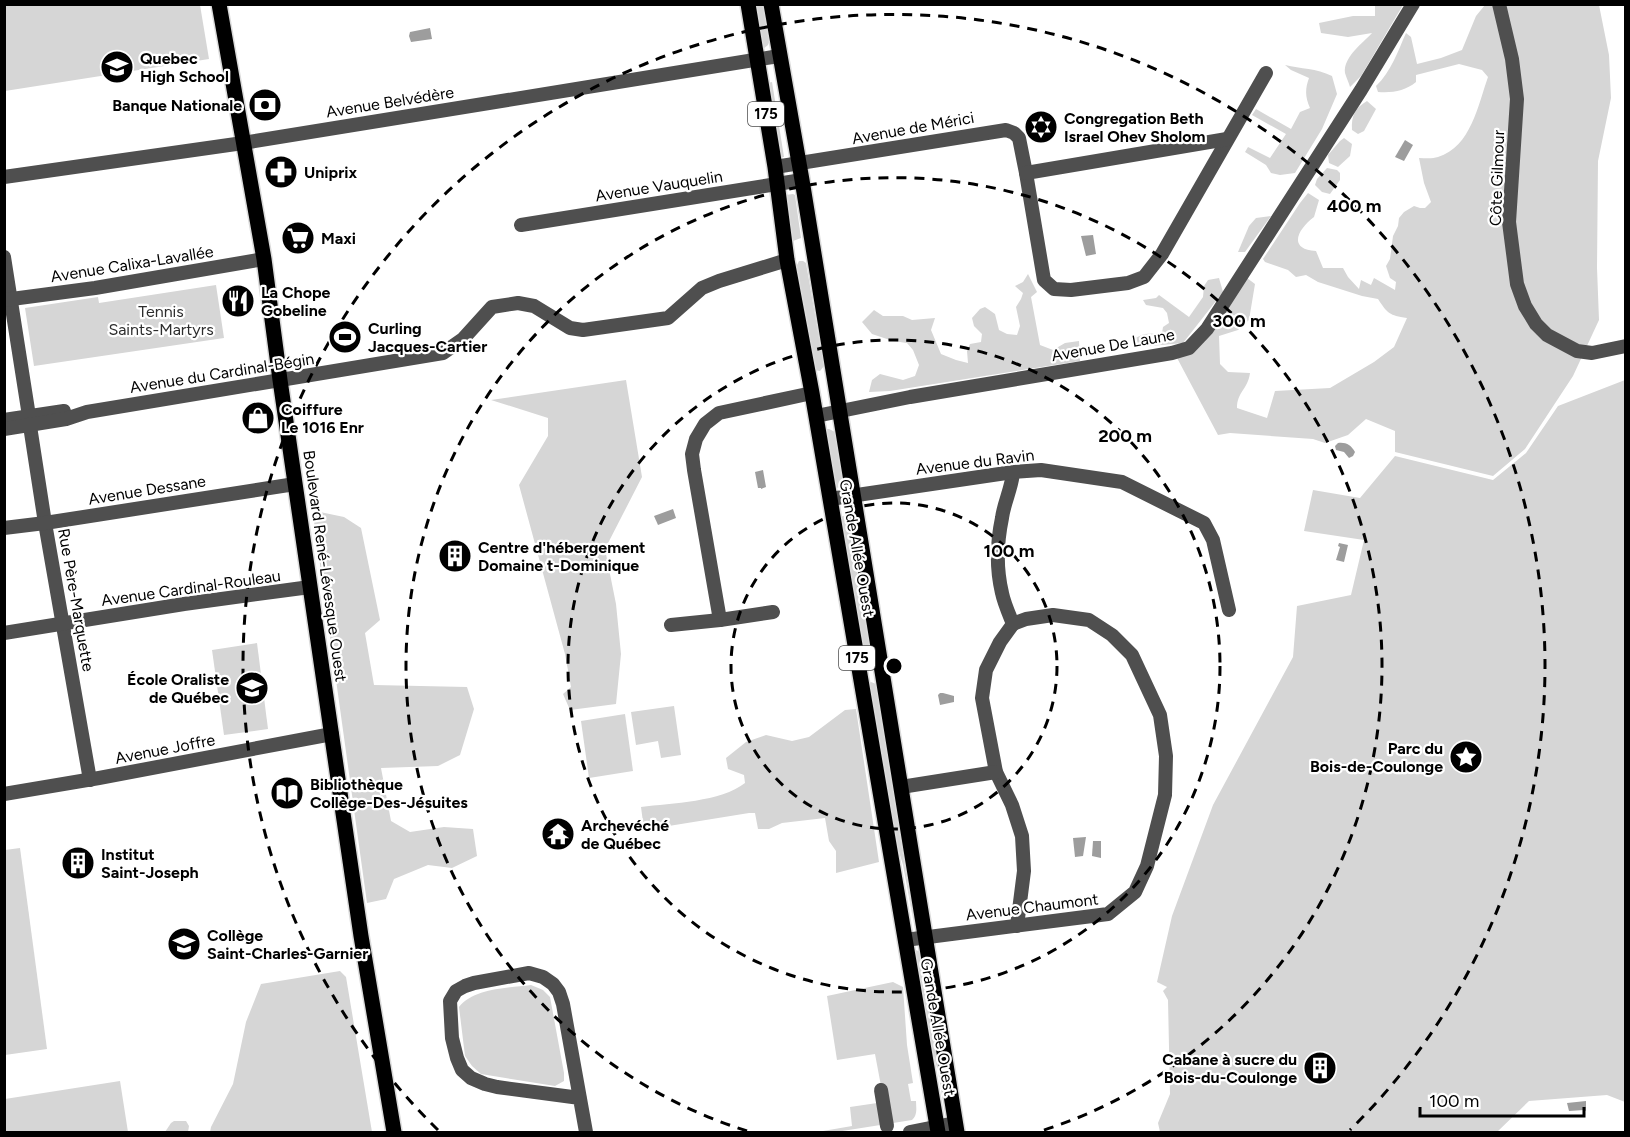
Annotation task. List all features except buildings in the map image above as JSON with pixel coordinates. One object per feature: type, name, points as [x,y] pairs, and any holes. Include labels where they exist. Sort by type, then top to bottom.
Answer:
[{"type":"main road","name":"Boulevard René-Lévesque Ouest","points":[[219,4],[264,260],[359,921],[394,1132]]},
{"type":"main road","name":"Grande Allée Ouest","points":[[748,4],[775,167],[787,260],[816,416],[938,1129]]},
{"type":"main road","name":"Grande Allée Ouest","points":[[771,4],[802,180],[956,1128]]},
{"type":"main road","points":[[861,677],[882,674]]},
{"type":"street","name":"Avenue De Laune","points":[[816,416],[839,410],[1172,353],[1189,348],[1207,329],[1361,90],[1413,4]]},
{"type":"street","name":"Côte Gilmour","points":[[1499,4],[1512,59],[1517,99],[1509,222],[1517,284],[1525,306],[1536,324],[1547,334],[1577,351],[1592,353],[1626,346]]},
{"type":"street","name":"Avenue Belvédère","points":[[4,177],[243,143],[779,56]]},
{"type":"street","name":"Avenue de Mérici","points":[[775,167],[1006,130],[1014,133],[1018,138],[1044,280],[1054,289],[1071,290],[1128,283],[1144,277],[1162,254],[1266,73]]},
{"type":"street","points":[[1026,172],[1227,139]]},
{"type":"street","name":"Avenue Vauquelin","points":[[521,225],[802,180]]},
{"type":"street","name":"Rue Père-Marquette","points":[[4,257],[8,299],[90,780]]},
{"type":"street","name":"Avenue Calixa-Lavallée","points":[[8,299],[95,288],[264,260]]},
{"type":"street","name":"Avenue du Cardinal-Bégin","points":[[4,420],[66,419],[87,412],[443,353],[463,339],[492,307],[518,303],[534,306],[570,328],[583,330],[668,318],[702,288],[787,260]]},
{"type":"street","points":[[720,621],[694,470],[692,454],[696,439],[705,424],[719,413],[812,393]]},
{"type":"street","name":"Avenue du Cardinal-Bégin","points":[[4,429],[30,421]]},
{"type":"street","name":"Avenue du Ravin","points":[[830,499],[1013,472],[1041,470],[1122,482],[1204,523],[1213,540],[1229,610]]},
{"type":"street","points":[[1013,472],[1002,516],[998,548],[998,572],[1002,594],[1013,624],[992,655],[986,670],[982,698],[996,772],[1012,805],[1022,836],[1024,871],[1017,926]]},
{"type":"street","name":"Avenue Dessane","points":[[4,528],[295,484]]},
{"type":"street","name":"Avenue Cardinal-Rouleau","points":[[4,633],[184,604],[310,587]]},
{"type":"street","points":[[671,625],[720,621],[773,612]]},
{"type":"street","name":"Avenue Chaumont","points":[[905,940],[1108,914],[1136,892],[1147,866],[1165,795],[1166,756],[1160,715],[1132,655],[1112,635],[1089,621],[1053,615],[1026,618],[1013,624]]},
{"type":"street","name":"Avenue Joffre","points":[[4,794],[332,734]]},
{"type":"street","points":[[901,787],[996,772]]},
{"type":"street","points":[[580,1098],[497,1087],[471,1078],[462,1070],[452,1038],[450,1002],[456,992],[474,983],[529,973],[543,977],[553,984],[563,1004],[580,1098],[586,1132]]},
{"type":"street","points":[[881,1090],[887,1126]]},
{"type":"street","points":[[910,1132],[956,1128]]},
{"type":"green space","points":[[4,5],[200,5],[209,59],[5,91]]},
{"type":"green space","points":[[751,5],[763,5],[769,42],[763,49],[760,47]]},
{"type":"green space","points":[[1375,5],[1403,5],[1361,76],[1350,87],[1345,73],[1347,61],[1372,33],[1348,37],[1321,33],[1319,23],[1353,16],[1375,16]]},
{"type":"green space","points":[[1485,5],[1599,5],[1609,55],[1611,98],[1598,161],[1599,320],[1573,376],[1525,449],[1493,476],[1395,452],[1395,431],[1366,419],[1348,435],[1325,443],[1313,439],[1230,433],[1218,435],[1176,356],[1247,278],[1255,284],[1249,320],[1238,330],[1219,336],[1220,364],[1228,372],[1250,373],[1237,408],[1267,418],[1275,391],[1330,388],[1374,362],[1394,347],[1407,318],[1390,313],[1378,299],[1318,282],[1306,275],[1296,277],[1288,270],[1265,262],[1263,259],[1308,193],[1319,200],[1314,217],[1303,227],[1298,238],[1301,247],[1316,251],[1323,268],[1343,268],[1359,289],[1361,280],[1371,285],[1374,278],[1395,290],[1396,282],[1390,278],[1386,266],[1390,259],[1393,236],[1399,218],[1414,206],[1425,208],[1431,202],[1419,158],[1438,157],[1449,152],[1466,135],[1488,77],[1482,70],[1459,64],[1416,75],[1416,82],[1398,91],[1378,92],[1376,86],[1390,68],[1406,33],[1411,37],[1417,64],[1441,58],[1462,50],[1476,16]]},
{"type":"green space","points":[[1285,65],[1332,76],[1337,94],[1322,129],[1295,173],[1280,175],[1271,173],[1266,165],[1245,152],[1248,147],[1270,158],[1286,134],[1252,115],[1256,109],[1291,129],[1300,112],[1310,108],[1306,93],[1309,78]]},
{"type":"green space","points":[[772,82],[784,157],[781,157],[768,83]]},
{"type":"green space","points":[[1367,101],[1376,109],[1364,131],[1358,134],[1352,130],[1353,117],[1359,107]]},
{"type":"green space","points":[[1344,138],[1352,144],[1350,156],[1338,167],[1329,163],[1328,155]]},
{"type":"green space","points":[[1327,168],[1340,173],[1340,180],[1330,194],[1322,192],[1315,185],[1317,179]]},
{"type":"green space","points":[[793,194],[801,238],[793,241],[784,198],[785,195]]},
{"type":"green space","points":[[1271,216],[1245,252],[1238,252],[1249,226],[1256,218]]},
{"type":"green space","points":[[799,261],[806,263],[824,366],[820,371],[812,367],[796,267]]},
{"type":"green space","points":[[1028,274],[1037,292],[1031,297],[1040,345],[1053,350],[1065,343],[1079,341],[1080,361],[890,391],[869,392],[872,380],[880,374],[903,380],[915,376],[919,365],[913,350],[907,343],[872,334],[862,322],[874,310],[883,316],[903,316],[912,320],[935,318],[931,330],[941,354],[968,363],[967,351],[970,344],[981,342],[982,334],[974,326],[972,318],[980,309],[985,307],[995,314],[999,330],[1017,335],[1020,326],[1016,307],[1023,293],[1015,286],[1023,282]]},
{"type":"green space","points":[[1219,278],[1223,292],[1183,343],[1140,347],[1131,340],[1144,334],[1162,333],[1163,327],[1169,323],[1167,313],[1163,308],[1146,305],[1143,300],[1156,298],[1159,295],[1189,317],[1203,297],[1204,286],[1208,280]]},
{"type":"green space","name":"Tennis Saints-Martyrs","points":[[216,285],[224,338],[34,366],[25,308],[98,297],[99,303]]},
{"type":"green space","points":[[626,380],[642,477],[605,549],[616,604],[621,654],[616,704],[570,710],[563,694],[571,687],[565,654],[519,485],[548,436],[548,418],[491,400]]},
{"type":"green space","name":"Parc du Bois-de-Coulonge","points":[[1625,380],[1625,1102],[1607,1095],[1529,1101],[1497,1132],[1160,1132],[1158,1123],[1170,1094],[1168,1000],[1163,991],[1167,987],[1157,982],[1172,916],[1213,805],[1293,657],[1297,606],[1351,595],[1364,540],[1304,531],[1313,490],[1360,498],[1395,456],[1493,480],[1526,453],[1558,406]]},
{"type":"green space","points":[[826,429],[835,432],[843,483],[838,488],[835,486],[824,433]]},
{"type":"green space","points":[[320,512],[344,517],[361,528],[380,620],[365,633],[374,685],[467,687],[474,709],[460,755],[438,766],[381,768],[391,821],[410,832],[444,827],[473,829],[477,856],[452,868],[428,865],[394,879],[386,899],[367,903],[313,514]]},
{"type":"green space","points":[[843,516],[849,518],[874,665],[872,669],[866,669],[840,518]]},
{"type":"green space","points":[[257,643],[268,729],[224,735],[212,650]]},
{"type":"green space","points":[[871,682],[876,684],[914,924],[903,865],[893,832],[868,684]]},
{"type":"green space","points":[[674,706],[681,755],[661,758],[658,741],[636,745],[631,712]]},
{"type":"green space","points":[[856,709],[879,862],[836,873],[836,851],[829,841],[825,818],[782,823],[769,829],[758,829],[755,813],[749,813],[644,830],[641,807],[710,798],[745,783],[744,775],[728,769],[726,758],[746,742],[766,735],[792,741],[809,737],[845,710]]},
{"type":"green space","points":[[625,714],[633,771],[589,778],[581,721]]},
{"type":"green space","points":[[20,848],[47,1049],[5,1055],[5,850]]},
{"type":"green space","points":[[913,951],[920,953],[939,1067],[937,1068],[916,984]]},
{"type":"green space","points":[[340,971],[346,977],[372,1132],[210,1132],[233,1084],[246,1022],[261,984]]},
{"type":"green space","points":[[893,982],[903,987],[907,1045],[913,1083],[908,1084],[911,1101],[916,1101],[915,1116],[912,1120],[824,1132],[852,1126],[850,1107],[884,1102],[875,1054],[837,1060],[827,996]]},
{"type":"green space","points":[[531,985],[543,990],[550,997],[564,1073],[564,1081],[555,1086],[481,1074],[465,1056],[459,1007],[473,996],[483,992]]},
{"type":"green space","points":[[120,1081],[128,1132],[5,1132],[5,1099]]},
{"type":"green space","points":[[174,1121],[186,1121],[189,1126],[188,1132],[165,1132]]},
{"type":"shaded area","points":[[430,28],[432,39],[411,42],[410,32]]},
{"type":"shaded area","points":[[1405,140],[1413,145],[1404,161],[1395,157]]},
{"type":"shaded area","points":[[1093,235],[1096,254],[1086,256],[1081,236]]},
{"type":"shaded area","points":[[1338,443],[1350,446],[1355,452],[1353,456],[1349,458],[1344,452],[1336,450],[1335,446]]},
{"type":"shaded area","points":[[763,470],[766,487],[761,489],[758,488],[755,472]]},
{"type":"shaded area","points":[[673,509],[676,518],[658,525],[654,516]]},
{"type":"shaded area","points":[[1339,543],[1348,545],[1344,562],[1336,560]]},
{"type":"shaded area","points":[[940,693],[954,696],[954,702],[940,705],[938,695]]},
{"type":"shaded area","points":[[1086,837],[1083,856],[1075,857],[1073,838]]},
{"type":"shaded area","points":[[1093,841],[1101,841],[1101,858],[1092,856]]},
{"type":"shaded area","points":[[1586,1101],[1586,1111],[1569,1111],[1567,1103]]},
{"type":"place","name":"Quebec High School","points":[[117,67]]},
{"type":"place","name":"Banque Nationale","points":[[265,105]]},
{"type":"place","name":"Congregation Beth Israel Ohev Sholom","points":[[1041,127]]},
{"type":"place","name":"Uniprix","points":[[281,172]]},
{"type":"place","name":"Maxi","points":[[298,238]]},
{"type":"place","name":"La Chope Gobeline","points":[[238,301]]},
{"type":"place","name":"Curling Jacques-Cartier","points":[[345,337]]},
{"type":"place","name":"Coiffure Le 1016 Enr","points":[[258,418]]},
{"type":"place","name":"Centre d'hébergement Domaine t-Dominique","points":[[455,556]]},
{"type":"place","name":"École Oraliste de Québec","points":[[252,688]]},
{"type":"place","name":"Parc du Bois-de-Coulonge","points":[[1466,757]]},
{"type":"place","name":"Bibliothèque Collège-Des-Jésuites","points":[[287,793]]},
{"type":"place","name":"Archevéché de Québec","points":[[558,834]]},
{"type":"place","name":"Institut Saint-Joseph","points":[[78,863]]},
{"type":"place","name":"Collège Saint-Charles-Garnier","points":[[184,944]]},
{"type":"place","name":"Cabane à sucre du Bois-du-Coulonge","points":[[1320,1068]]}]
